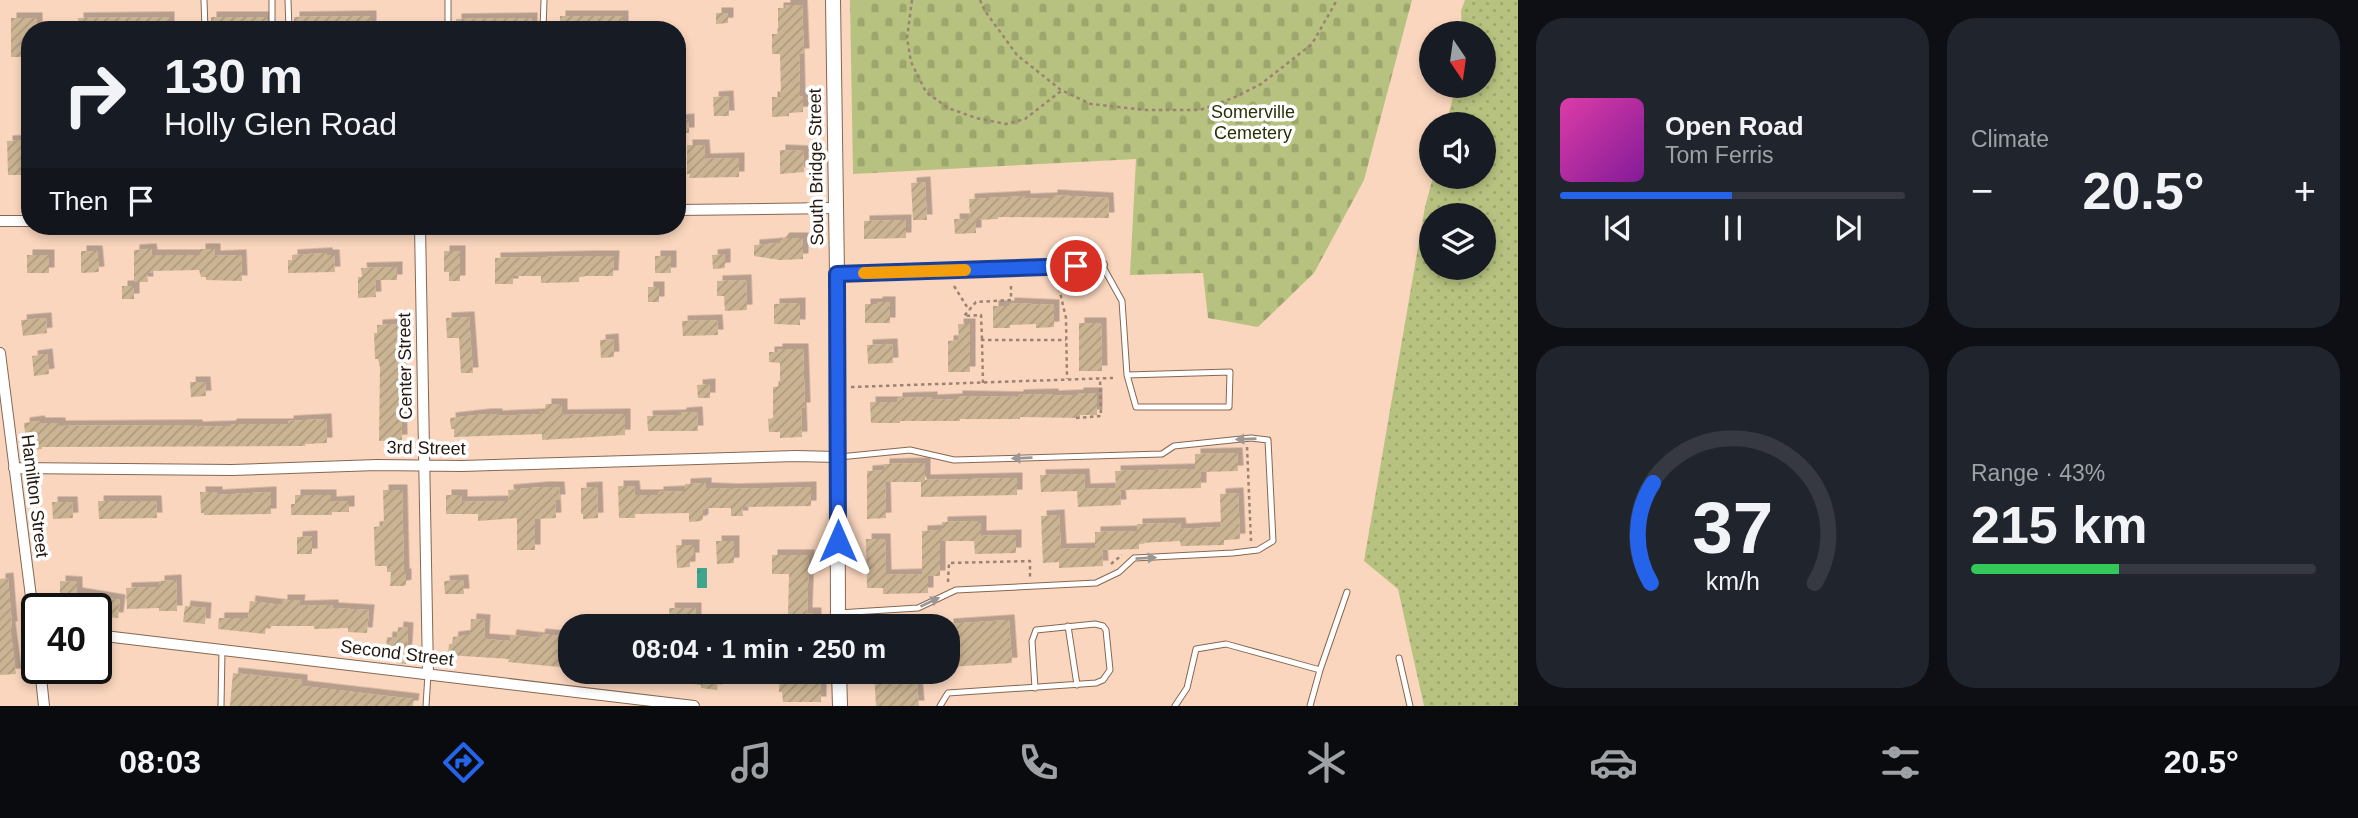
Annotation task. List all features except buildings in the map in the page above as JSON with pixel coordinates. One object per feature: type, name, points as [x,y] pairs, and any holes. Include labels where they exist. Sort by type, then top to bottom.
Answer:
[{"type":"street","name":"South Bridge Street","points":[[833,0],[838,614]]},
{"type":"street","points":[[686,210],[835,208]]},
{"type":"street","points":[[0,221],[21,221]]},
{"type":"street","name":"Center Street","points":[[420,235],[428,674]]},
{"type":"street","points":[[837,274],[1102,265]]},
{"type":"street","name":"Hamilton Street","points":[[0,353],[31,593]]},
{"type":"street","name":"3rd Street","points":[[13,468],[232,470],[837,457]]},
{"type":"street","name":"Second Street","points":[[112,637],[694,706]]},
{"type":"street","points":[[42,684],[44,706]]},
{"type":"street","points":[[839,684],[840,706]]},
{"type":"lane","points":[[204,0],[205,21]]},
{"type":"lane","points":[[272,0],[272,21]]},
{"type":"lane","points":[[288,0],[289,21]]},
{"type":"lane","points":[[448,0],[448,21]]},
{"type":"lane","points":[[543,21],[544,0]]},
{"type":"lane","points":[[1102,265],[1122,300],[1127,375],[1136,407],[1229,407],[1230,372],[1127,375]]},
{"type":"lane","points":[[837,457],[910,450],[954,460],[1163,454],[1174,446],[1251,438],[1268,440],[1273,541],[1258,550],[1134,558],[1119,572],[1096,583],[956,590],[918,608],[878,614]]},
{"type":"lane","points":[[1310,706],[1347,592]]},
{"type":"lane","points":[[940,706],[948,693],[1035,688],[1096,683],[1108,675],[1106,630],[1103,626],[1095,624],[1036,630],[1033,635],[1035,688]]},
{"type":"lane","points":[[1068,626],[1077,685]]},
{"type":"lane","points":[[1175,706],[1187,688],[1196,649],[1226,643],[1320,670]]},
{"type":"lane","points":[[221,706],[222,650]]},
{"type":"lane","points":[[1399,658],[1410,706]]},
{"type":"lane","points":[[426,706],[428,674]]},
{"type":"path","points":[[912,0],[907,38],[911,62],[926,92],[948,108],[976,118],[1006,124],[1025,119],[1061,90]]},
{"type":"path","points":[[980,0],[1017,55],[1061,90],[1091,104],[1145,110],[1200,110],[1261,84],[1312,44],[1337,0]]},
{"type":"path","points":[[983,383],[981,315],[964,316],[976,302],[1011,300],[1011,284]]},
{"type":"path","points":[[954,286],[969,310]]},
{"type":"path","points":[[1059,288],[1066,318],[1067,380]]},
{"type":"path","points":[[982,340],[1066,340]]},
{"type":"path","points":[[1076,418],[1101,416],[1100,379]]},
{"type":"path","points":[[848,387],[1113,379]]},
{"type":"path","points":[[1246,446],[1250,545]]},
{"type":"path","points":[[1110,565],[1128,552]]},
{"type":"path","points":[[939,589],[949,581],[949,563],[1030,561],[1030,577]]},
{"type":"green space","name":"Somerville Cemetery","points":[[850,0],[1412,0],[1364,180],[1314,273],[1258,327],[1208,318],[1203,273],[1130,275],[1136,159],[853,174]]},
{"type":"green space","points":[[1465,0],[1518,0],[1518,706],[1424,706],[1398,589],[1364,561],[1419,242],[1419,280],[1496,280],[1496,203],[1426,203],[1430,189],[1496,189],[1496,112],[1449,112],[1453,98],[1496,98],[1496,21],[1461,21],[1461,11]]},
{"type":"water","points":[[697,568],[707,568],[707,588],[697,588]]},
{"type":"slow traffic","points":[[864,273],[965,270]]},
{"type":"route","points":[[838,541],[837,274],[1076,266]]}]
